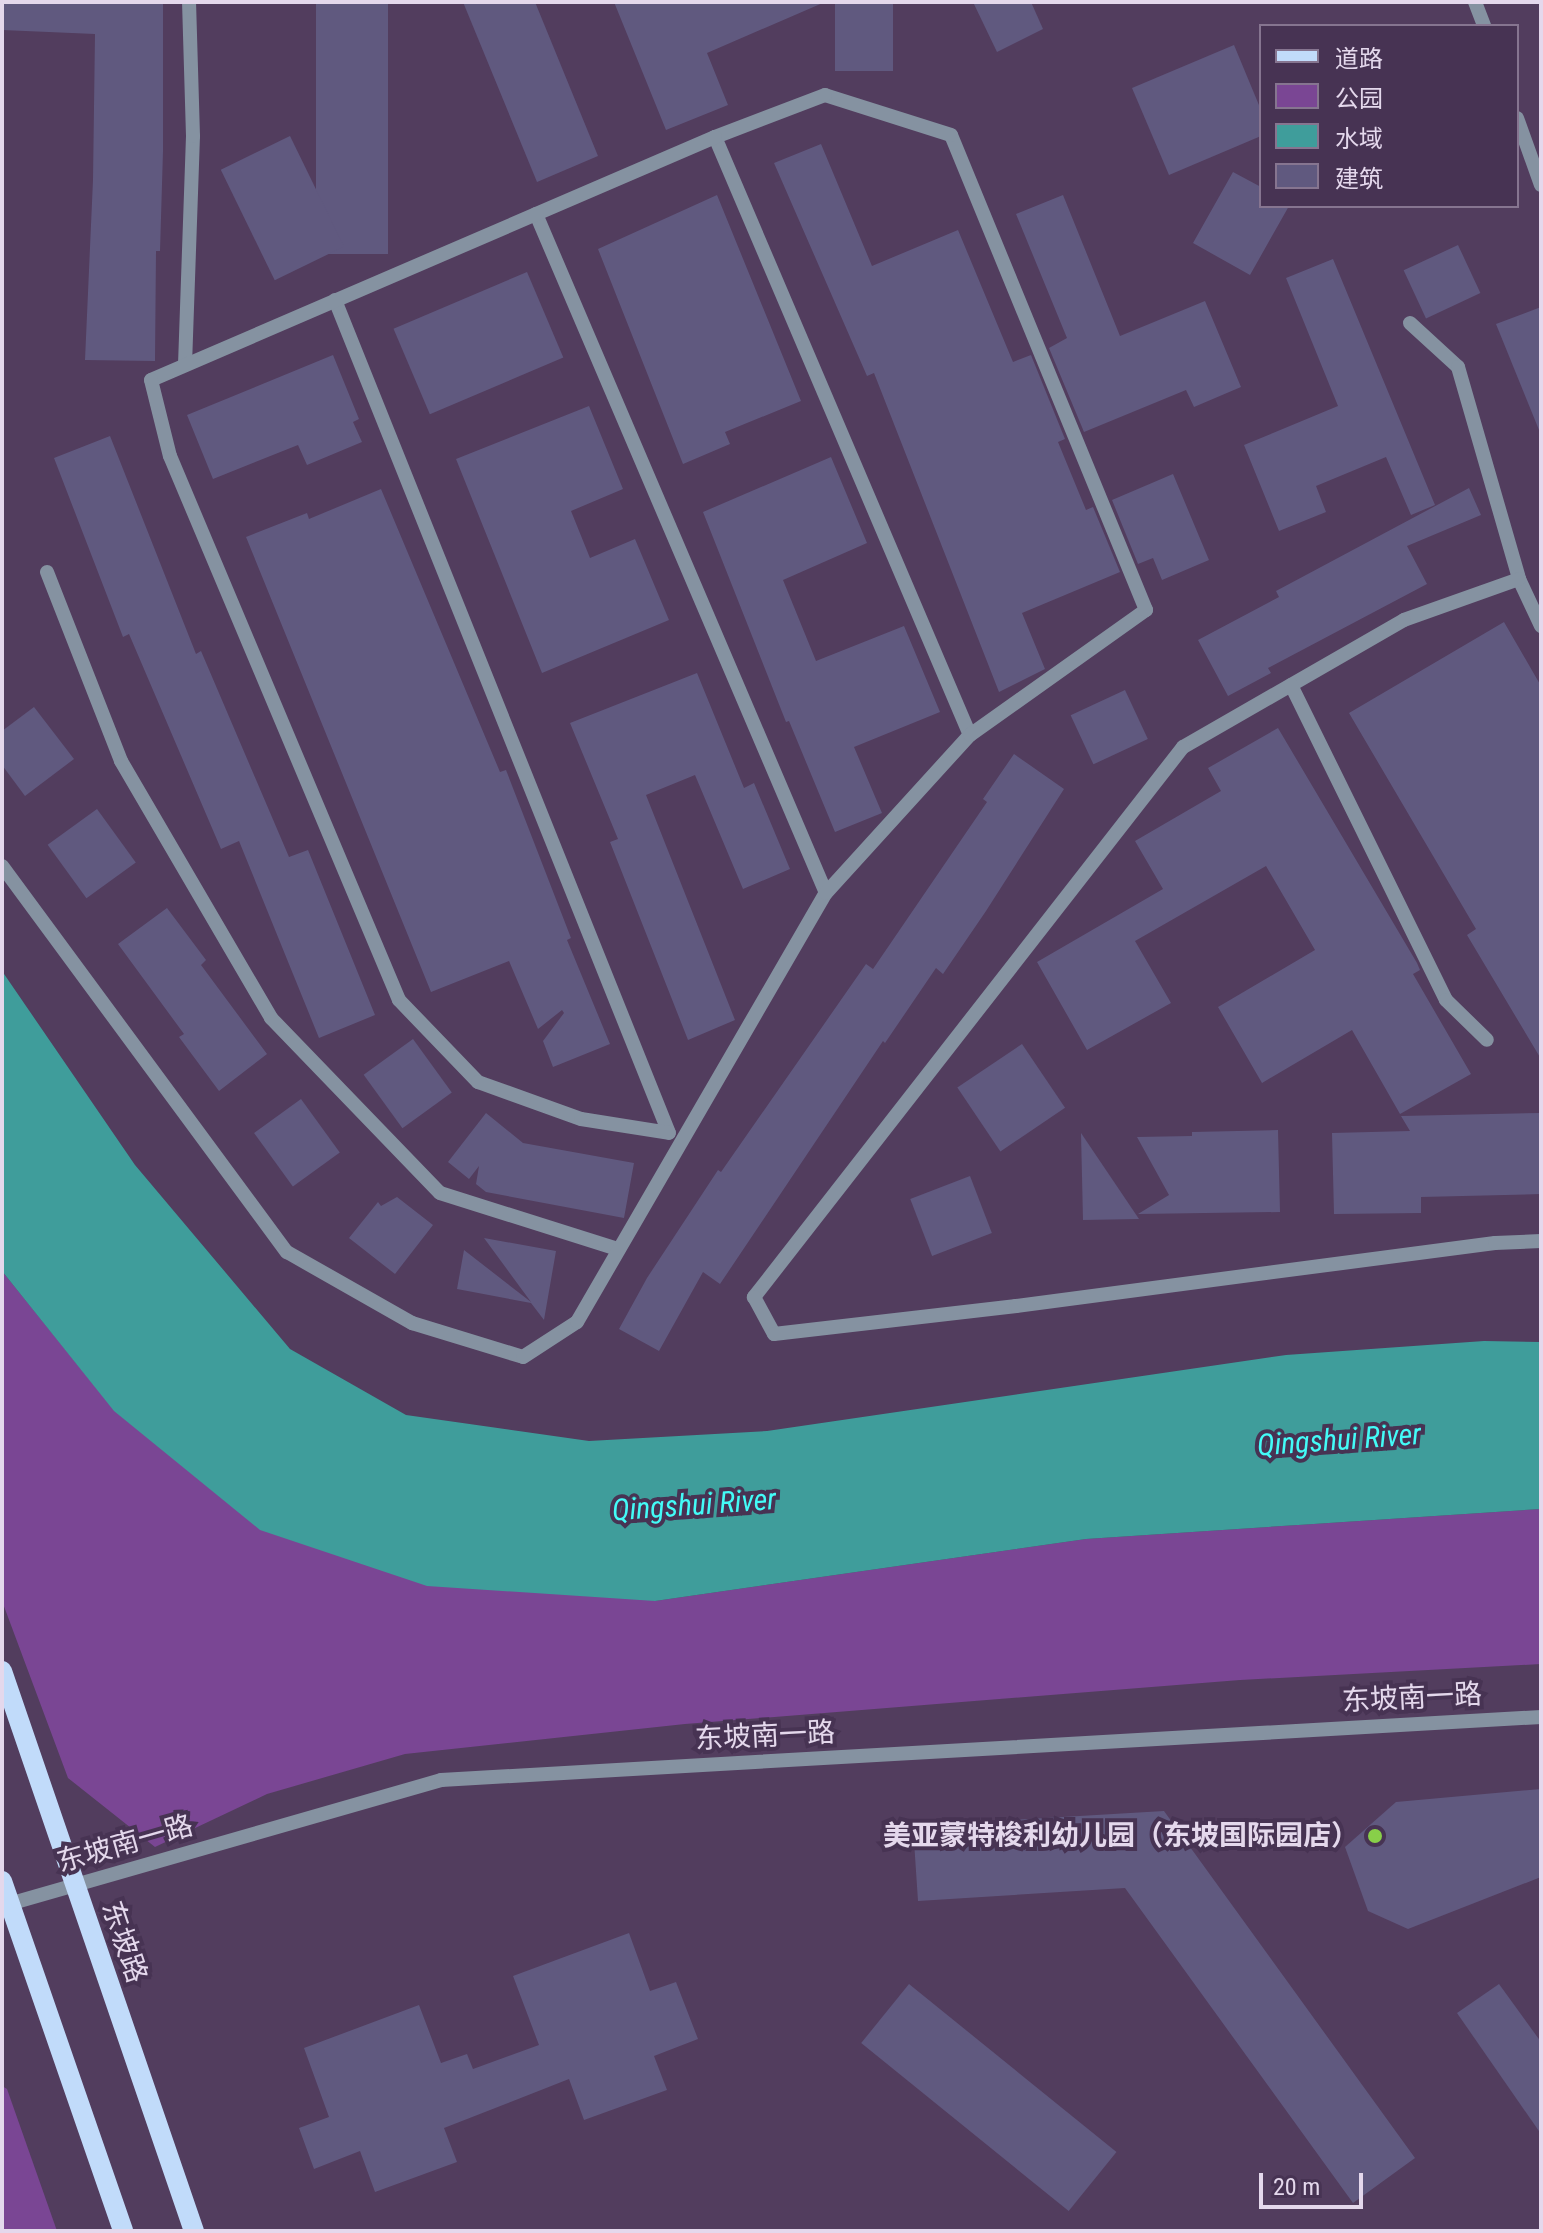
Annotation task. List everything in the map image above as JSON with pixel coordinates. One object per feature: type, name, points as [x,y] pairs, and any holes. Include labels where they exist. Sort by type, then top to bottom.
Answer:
[{"type":"main road","name":"东坡路","points":[[2,1671],[194,2231]]},
{"type":"main road","points":[[2,1881],[5,1906],[123,2231]]},
{"type":"street","points":[[185,365],[193,136],[189,2]]},
{"type":"street","points":[[1475,2],[1483,24]]},
{"type":"street","points":[[2,866],[287,1252],[412,1323],[523,1357],[577,1322],[826,893],[970,735],[1146,610],[951,135],[825,95],[715,137],[335,300],[151,380],[170,456],[399,1000],[478,1082],[581,1119],[669,1133],[335,300]]},
{"type":"street","points":[[1519,124],[1541,185]]},
{"type":"street","points":[[715,137],[970,735]]},
{"type":"street","points":[[536,214],[826,893]]},
{"type":"street","points":[[1410,323],[1458,367],[1519,579],[1541,626]]},
{"type":"street","points":[[47,572],[121,761],[271,1018],[440,1193],[618,1249]]},
{"type":"street","points":[[1519,579],[1404,620],[1183,747],[754,1297],[774,1334],[1016,1306],[1495,1243],[1541,1241]]},
{"type":"street","points":[[1291,685],[1446,1000],[1487,1040]]},
{"type":"street","name":"东坡南一路","points":[[5,1906],[441,1780],[1541,1717]]},
{"type":"green space","points":[[2,1271],[114,1410],[655,1601],[1086,1539],[1541,1509],[1541,1664],[1240,1680],[685,1724],[405,1754],[267,1794],[155,1847],[68,1778],[2,1601]]},
{"type":"green space","points":[[2,2086],[7,2089],[57,2231],[2,2231]]},
{"type":"water","name":"Qingshui River","points":[[2,971],[135,1165],[290,1349],[406,1415],[589,1441],[767,1431],[1286,1355],[1484,1341],[1541,1342],[1541,1509],[1086,1539],[655,1601],[427,1586],[260,1530],[114,1411],[2,1271]]},
{"type":"building","points":[[2,2],[163,2],[163,151],[160,251],[156,251],[155,361],[85,360],[93,180],[95,34],[2,30]]},
{"type":"building","points":[[316,2],[388,2],[388,254],[316,254]]},
{"type":"building","points":[[463,2],[535,2],[598,156],[537,182]]},
{"type":"building","points":[[614,2],[825,2],[707,53],[728,105],[666,130]]},
{"type":"building","points":[[835,2],[893,2],[893,71],[835,71]]},
{"type":"building","points":[[973,2],[1031,2],[1043,29],[997,52]]},
{"type":"building","points":[[1234,45],[1259,105],[1259,137],[1169,175],[1132,88]]},
{"type":"building","points":[[290,136],[344,247],[275,280],[221,170]]},
{"type":"building","points":[[821,144],[872,266],[958,230],[1013,362],[1031,355],[1065,439],[1058,442],[1086,510],[1093,507],[1120,572],[1022,613],[1045,669],[999,692],[874,373],[867,376],[774,163]]},
{"type":"building","points":[[1233,172],[1259,186],[1259,208],[1288,208],[1250,275],[1193,243]]},
{"type":"building","points":[[717,195],[801,401],[725,432],[730,444],[683,464],[598,249]]},
{"type":"building","points":[[1063,195],[1120,336],[1205,301],[1241,387],[1194,407],[1186,390],[1084,432],[1049,348],[1067,338],[1016,214]]},
{"type":"building","points":[[1458,245],[1480,293],[1426,318],[1404,270]]},
{"type":"building","points":[[1333,259],[1435,505],[1411,515],[1386,457],[1316,486],[1326,512],[1279,531],[1244,445],[1338,406],[1286,278]]},
{"type":"building","points":[[527,272],[563,358],[430,414],[394,329]]},
{"type":"building","points":[[1541,307],[1541,430],[1539,430],[1496,324]]},
{"type":"building","points":[[333,355],[359,419],[353,422],[362,442],[307,465],[298,445],[213,479],[187,415]]},
{"type":"building","points":[[589,406],[623,489],[571,511],[590,558],[635,539],[669,620],[542,673],[456,459]]},
{"type":"building","points":[[110,436],[196,654],[201,651],[289,857],[308,850],[375,1015],[319,1038],[239,841],[221,849],[129,634],[123,637],[54,458]]},
{"type":"building","points":[[831,457],[867,543],[783,580],[816,661],[904,626],[940,712],[854,747],[882,813],[835,832],[789,721],[786,722],[703,512]]},
{"type":"building","points":[[1173,474],[1209,560],[1162,580],[1153,558],[1138,564],[1112,500]]},
{"type":"building","points":[[1469,488],[1481,515],[1407,546],[1427,584],[1268,668],[1271,673],[1228,696],[1198,640],[1279,597],[1276,591]]},
{"type":"building","points":[[381,489],[500,772],[506,770],[571,938],[567,940],[610,1044],[553,1067],[543,1041],[564,1013],[562,1010],[538,1029],[509,961],[431,992],[246,537],[307,513],[309,519]]},
{"type":"building","points":[[1504,622],[1541,686],[1541,1059],[1467,935],[1476,929],[1349,713]]},
{"type":"building","points":[[697,673],[744,788],[754,783],[790,869],[743,889],[695,775],[646,795],[735,1020],[688,1040],[610,842],[618,839],[570,723]]},
{"type":"building","points":[[1125,690],[1148,739],[1093,764],[1071,715]]},
{"type":"building","points":[[34,707],[74,759],[25,796],[2,765],[2,731]]},
{"type":"building","points":[[1278,728],[1417,963],[1420,970],[1413,974],[1471,1074],[1400,1114],[1352,1030],[1262,1083],[1218,1007],[1315,950],[1266,866],[1135,941],[1171,1003],[1087,1050],[1037,962],[1163,889],[1135,841],[1221,791],[1208,768]]},
{"type":"building","points":[[1014,754],[1064,789],[943,974],[936,968],[885,1043],[883,1041],[720,1284],[703,1272],[659,1351],[619,1329],[647,1278],[718,1170],[721,1172],[866,964],[873,969],[987,802],[983,799]]},
{"type":"building","points":[[97,809],[136,862],[86,898],[48,845]]},
{"type":"building","points":[[167,908],[206,960],[201,965],[267,1054],[219,1091],[179,1037],[184,1034],[118,944]]},
{"type":"building","points":[[413,1039],[452,1092],[402,1128],[364,1075]]},
{"type":"building","points":[[1022,1044],[1065,1108],[1000,1151],[957,1088]]},
{"type":"building","points":[[301,1099],[340,1152],[293,1186],[254,1133]]},
{"type":"building","points":[[486,1113],[523,1143],[634,1163],[624,1218],[486,1192],[476,1184],[479,1166],[469,1179],[448,1162]]},
{"type":"building","points":[[1541,1113],[1541,1194],[1421,1197],[1421,1213],[1334,1214],[1332,1133],[1410,1131],[1401,1116]]},
{"type":"building","points":[[1278,1130],[1280,1212],[1138,1214],[1169,1195],[1137,1137]]},
{"type":"building","points":[[1081,1133],[1139,1219],[1083,1220]]},
{"type":"building","points":[[970,1176],[992,1233],[932,1256],[910,1199]]},
{"type":"building","points":[[397,1197],[433,1225],[395,1274],[349,1238],[378,1202],[381,1206]]},
{"type":"building","points":[[484,1238],[556,1251],[544,1320],[531,1303],[457,1289],[464,1250],[531,1302]]},
{"type":"building","points":[[1541,1789],[1541,1877],[1408,1929],[1368,1911],[1345,1847],[1396,1802]]},
{"type":"building","points":[[1164,1811],[1415,2158],[1353,2203],[1125,1888],[918,1901],[913,1826]]},
{"type":"building","points":[[629,1933],[650,1991],[676,1982],[698,2039],[654,2056],[667,2090],[584,2120],[569,2079],[444,2128],[457,2162],[375,2192],[360,2151],[314,2169],[299,2128],[329,2117],[304,2048],[419,2005],[441,2063],[467,2054],[473,2069],[539,2045],[513,1976]]},
{"type":"building","points":[[909,1984],[1116,2152],[1069,2211],[861,2043]]},
{"type":"building","points":[[1499,1984],[1541,2042],[1541,2134],[1457,2013]]},
{"type":"place","name":"美亚蒙特梭利幼儿园（东坡国际园店）","points":[[1375,1836]]}]
